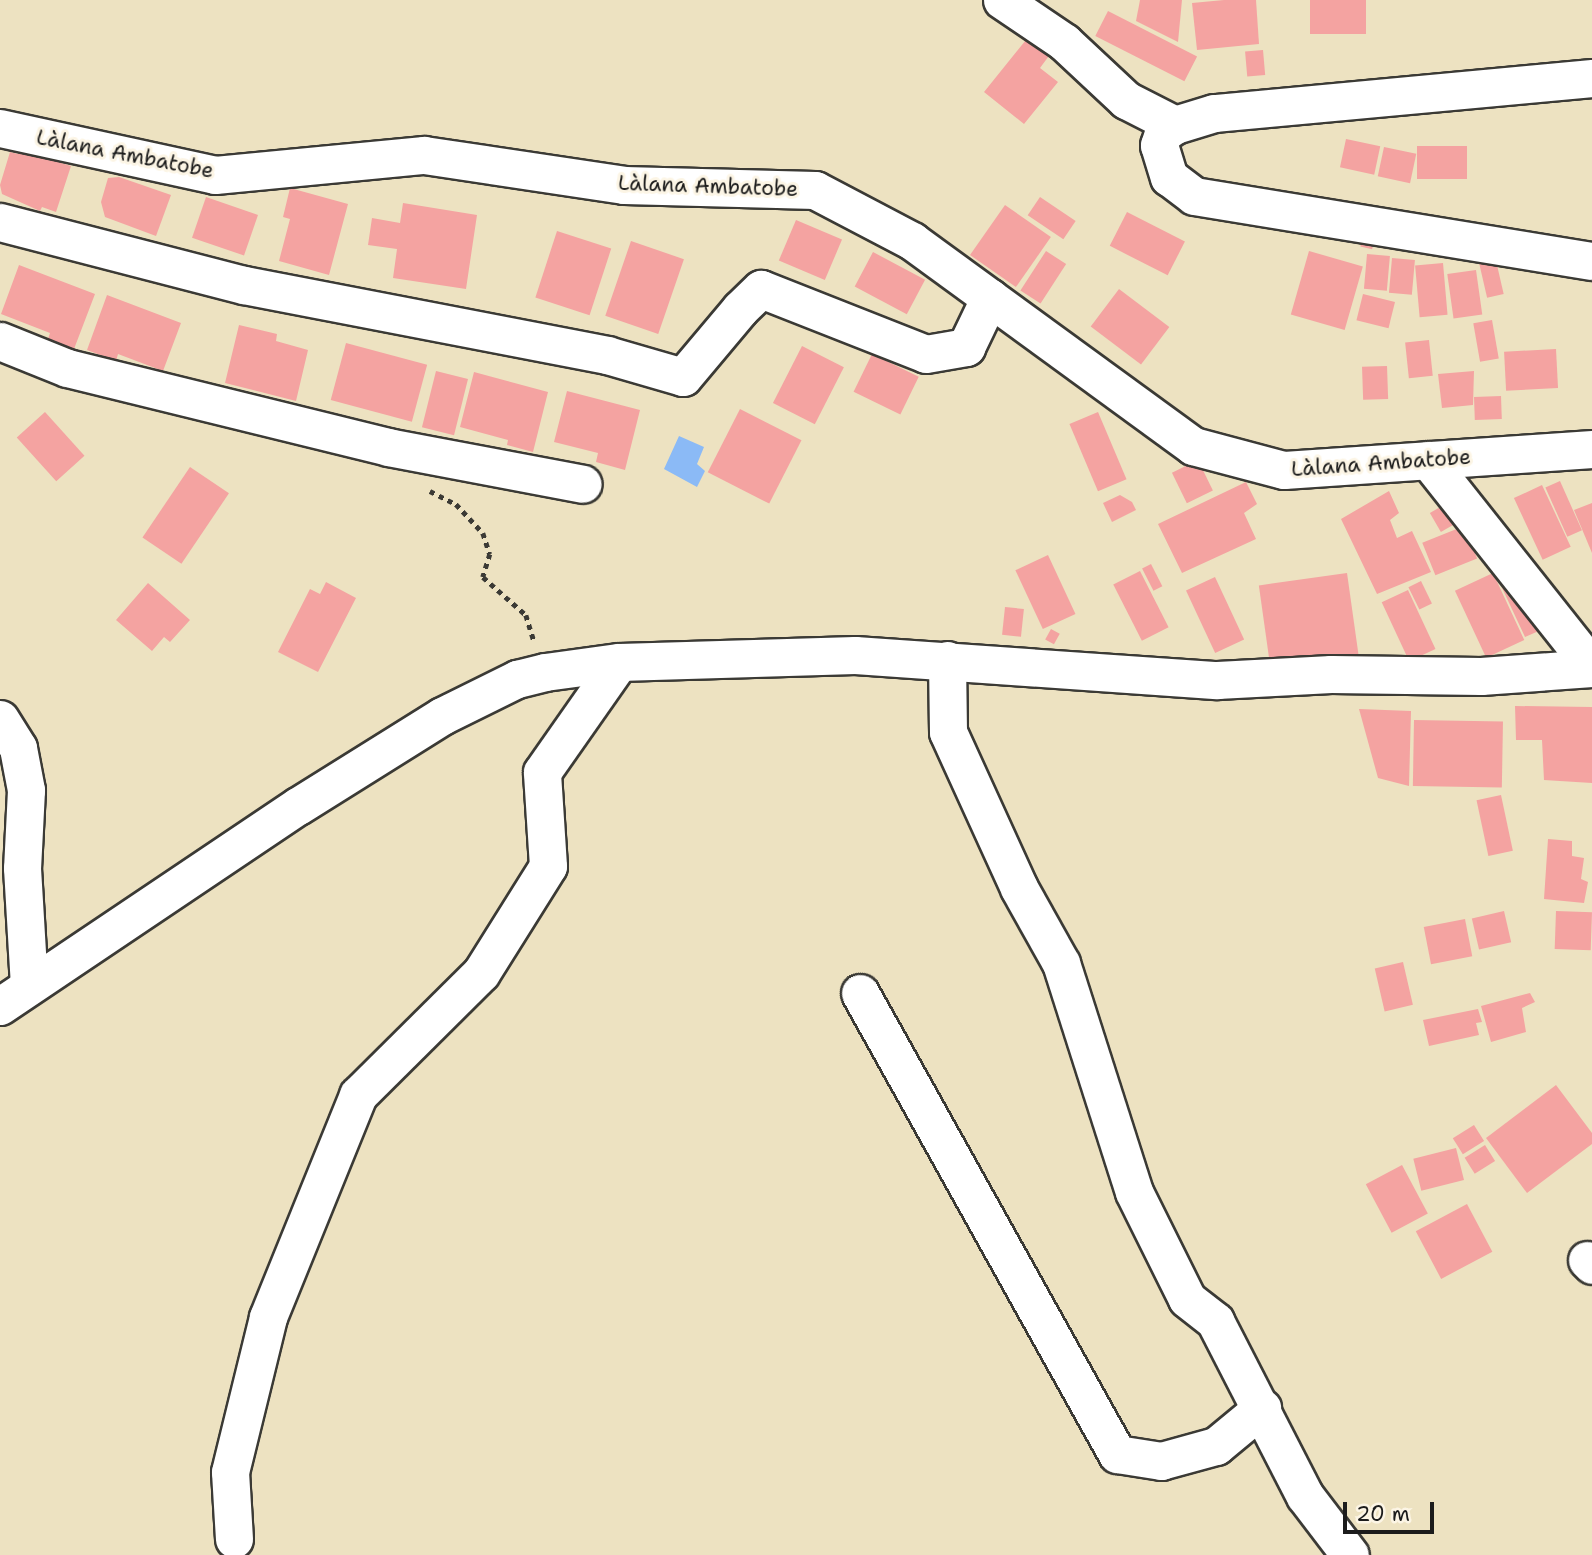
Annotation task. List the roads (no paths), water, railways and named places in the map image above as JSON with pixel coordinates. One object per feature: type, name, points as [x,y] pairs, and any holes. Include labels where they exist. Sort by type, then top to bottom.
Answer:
[{"type":"street","points":[[1002,0],[1064,42],[1126,100],[1175,125]]},
{"type":"street","points":[[1592,78],[1214,113],[1175,125],[1163,133],[1161,158],[1169,177],[1194,197],[1592,261]]},
{"type":"street","name":"Làlana Ambatobe","points":[[0,128],[215,175],[424,155],[624,185],[816,190],[912,241],[1193,446],[1284,470],[1592,449]]},
{"type":"street","points":[[0,222],[244,285],[607,355],[683,377],[740,309],[761,289],[926,354],[966,347],[990,297]]},
{"type":"street","points":[[0,341],[66,368],[388,447],[583,484]]},
{"type":"street","points":[[1428,460],[1592,667]]},
{"type":"street","points":[[0,1006],[442,716],[517,679],[619,662],[855,655],[1217,680],[1331,674],[1481,676],[1592,667]]},
{"type":"street","points":[[947,660],[948,732],[978,804],[1061,964],[1134,1192],[1187,1299],[1215,1321],[1305,1496],[1350,1555]]},
{"type":"street","points":[[234,1539],[230,1472],[268,1317],[359,1095],[481,973],[548,866],[542,772],[619,662]]},
{"type":"street","points":[[0,719],[18,748],[26,790],[22,868],[29,985]]},
{"type":"street","points":[[860,993],[1117,1454],[1161,1461],[1216,1446],[1262,1408]]},
{"type":"water","points":[[679,436],[704,447],[697,464],[705,471],[697,487],[664,469]]}]
